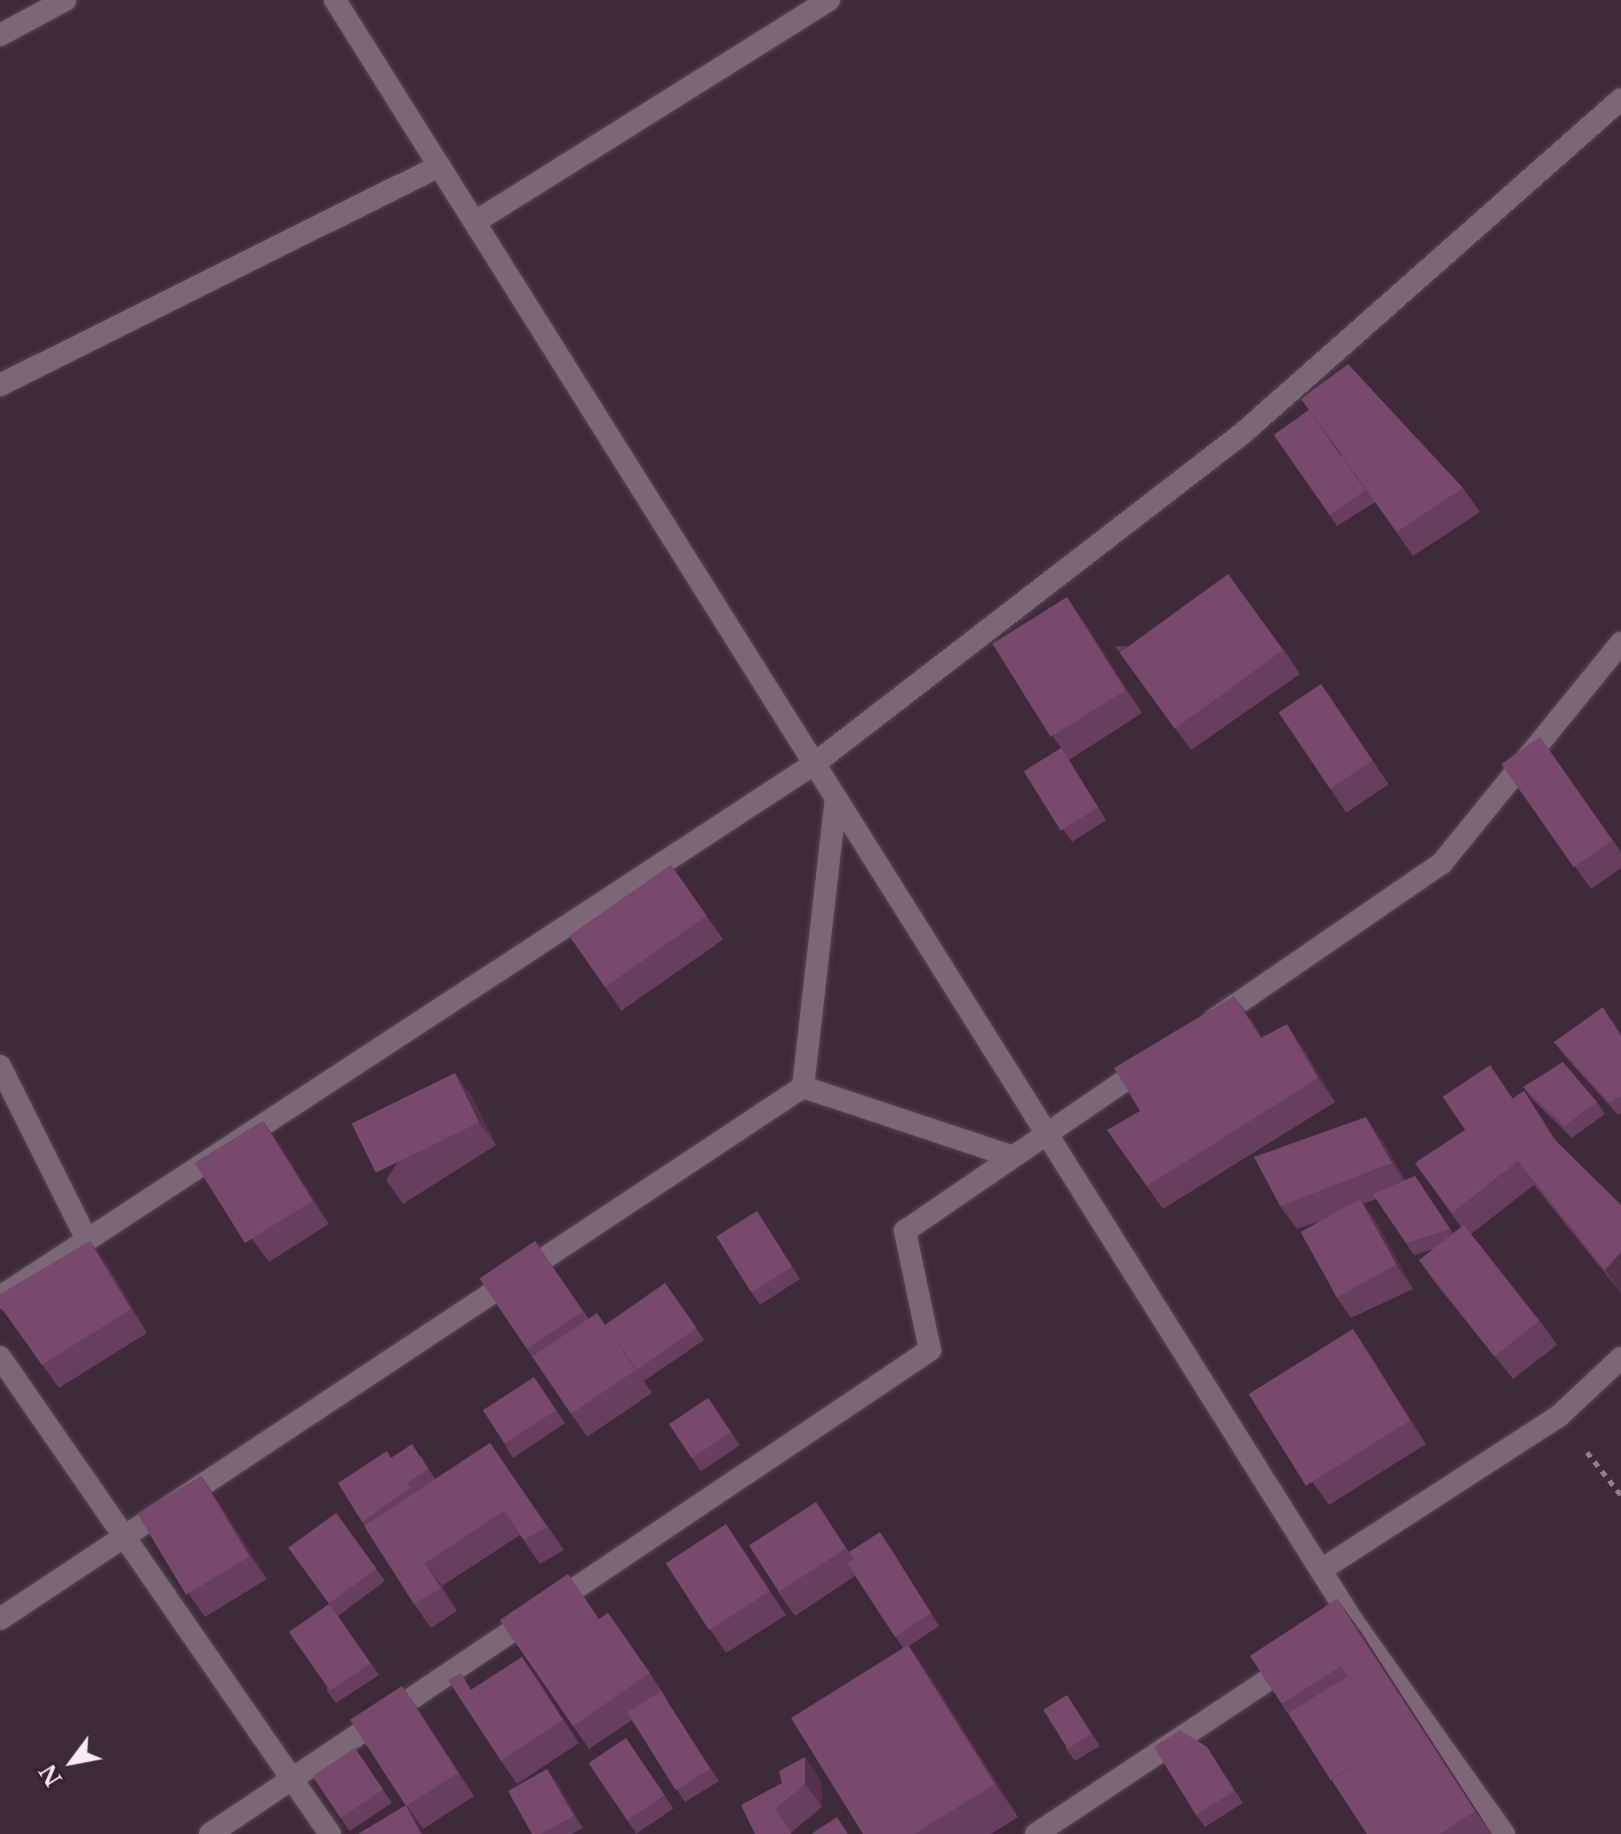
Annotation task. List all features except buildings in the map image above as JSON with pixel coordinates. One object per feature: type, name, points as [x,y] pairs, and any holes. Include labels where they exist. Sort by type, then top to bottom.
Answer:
[{"type":"street","points":[[0,35],[65,0]]},
{"type":"street","points":[[335,0],[1354,1623],[1504,1834]]},
{"type":"street","points":[[475,222],[829,0]]},
{"type":"street","points":[[0,1297],[814,764],[1243,433],[1621,99]]},
{"type":"street","points":[[0,385],[440,166]]},
{"type":"street","points":[[1192,1034],[1442,863],[1621,643]]},
{"type":"street","points":[[0,1619],[803,1087],[836,799]]},
{"type":"street","points":[[210,1834],[930,1350],[905,1231],[1165,1052]]},
{"type":"street","points":[[0,1066],[87,1240]]},
{"type":"street","points":[[803,1087],[1013,1157]]},
{"type":"street","points":[[0,1357],[330,1834]]},
{"type":"street","points":[[1321,1570],[1559,1416],[1621,1358]]},
{"type":"street","points":[[1036,1834],[1354,1623]]},
{"type":"path","points":[[1559,1416],[1621,1495]]}]
